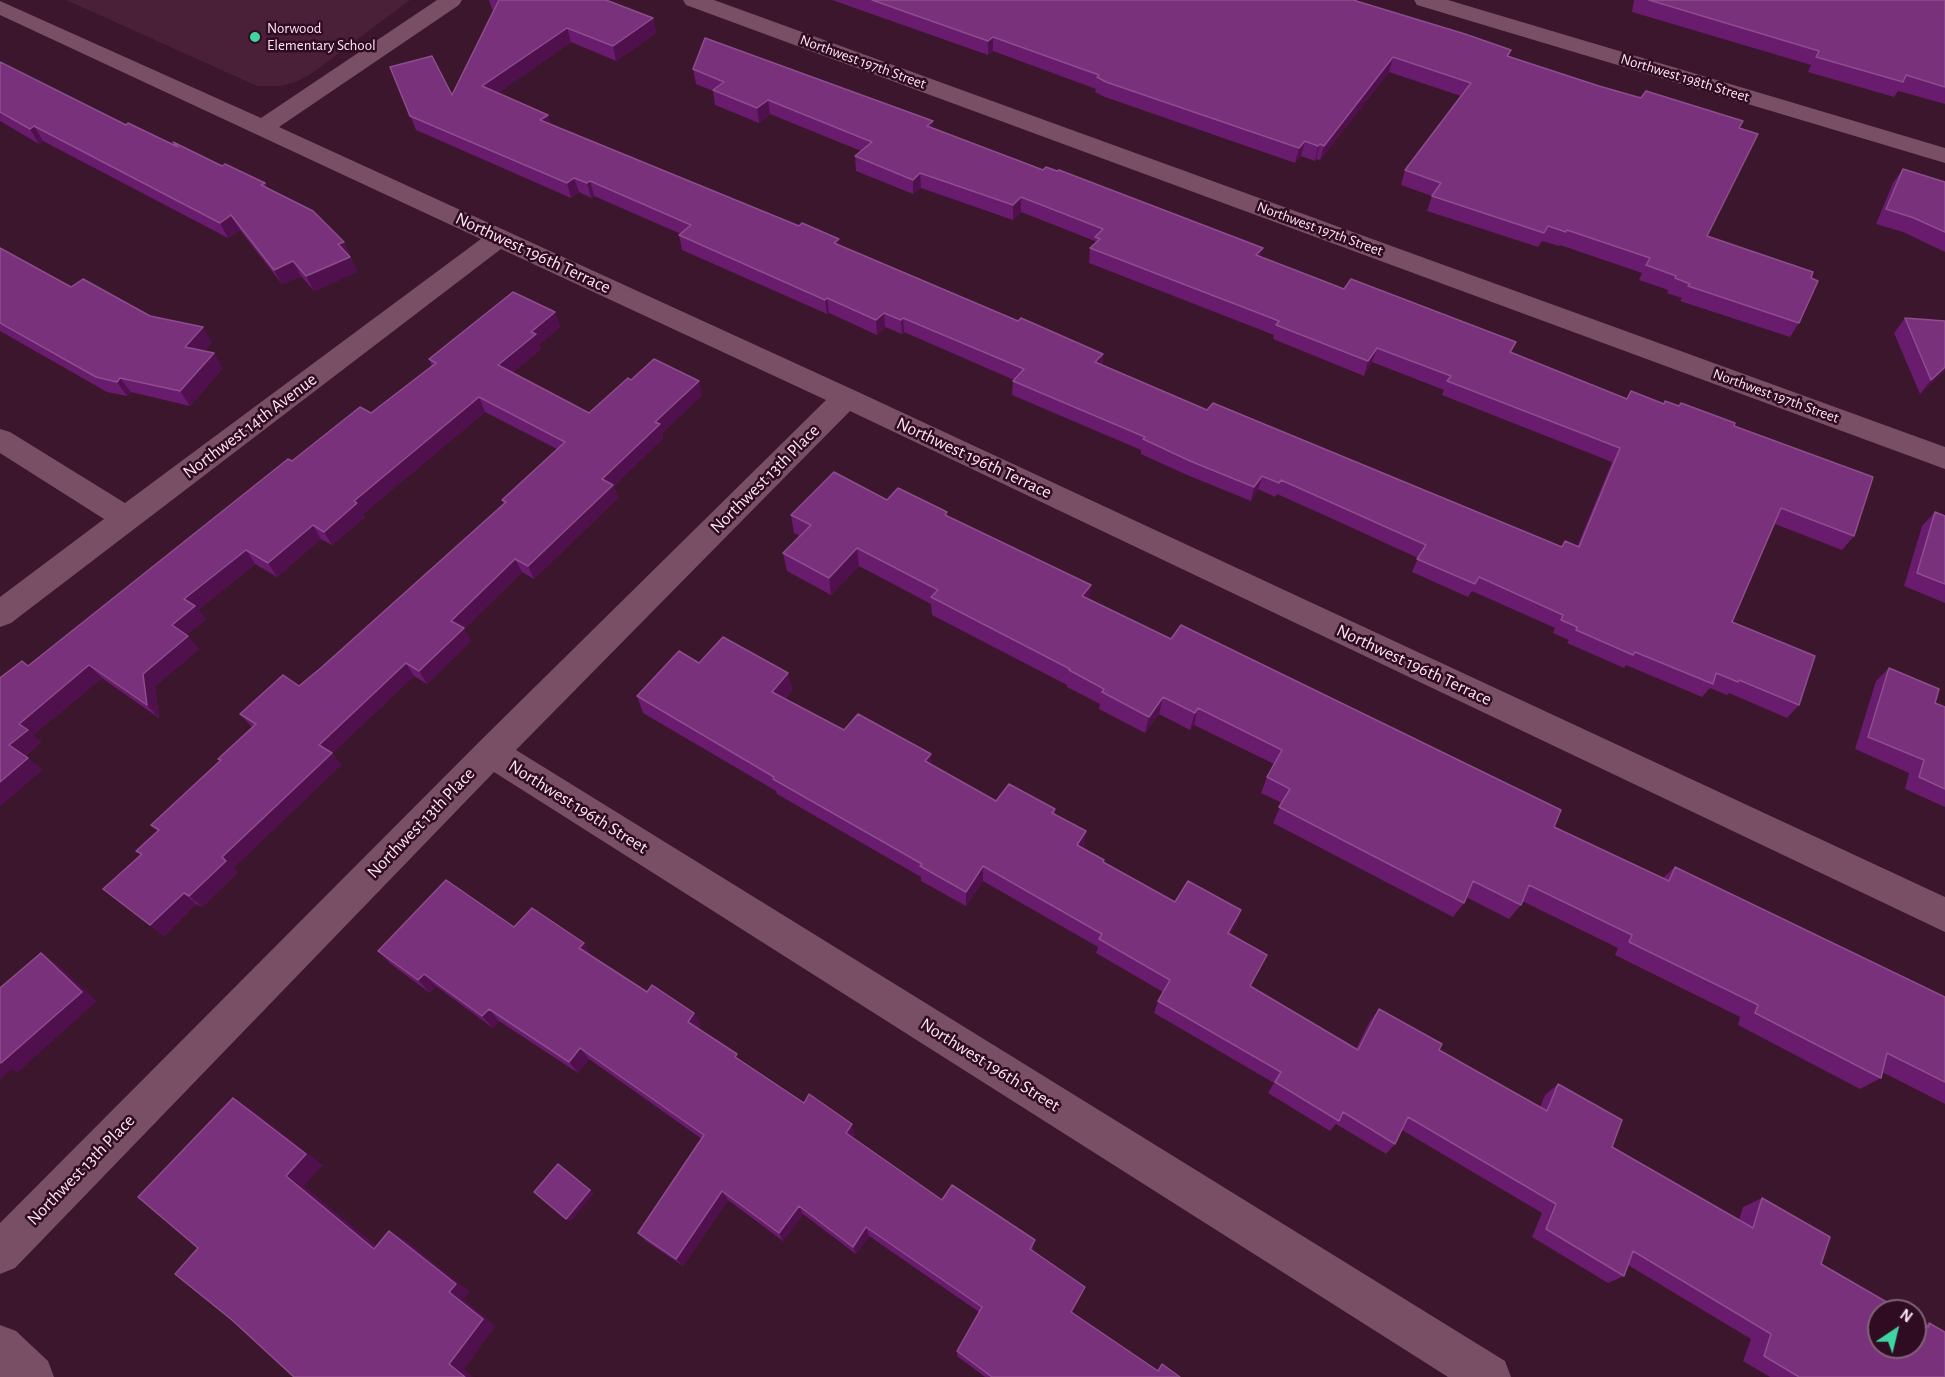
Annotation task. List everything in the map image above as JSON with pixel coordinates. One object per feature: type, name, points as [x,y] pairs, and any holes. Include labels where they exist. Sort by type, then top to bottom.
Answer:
[{"type":"street","points":[[262,128],[451,0]]},
{"type":"street","name":"Northwest 197th Street","points":[[694,0],[1945,458]]},
{"type":"street","name":"Northwest 198th Street","points":[[1425,0],[1945,156]]},
{"type":"street","name":"Northwest 196th Terrace","points":[[0,7],[846,398],[1945,915]]},
{"type":"street","name":"Northwest 14th Avenue","points":[[0,614],[500,237]]},
{"type":"street","name":"Northwest 13th Place","points":[[0,1253],[491,752],[846,398]]},
{"type":"street","points":[[0,439],[127,519]]},
{"type":"street","name":"Northwest 196th Street","points":[[491,752],[1489,1377]]},
{"type":"street","points":[[0,1347],[32,1377]]},
{"type":"shaded area","name":"Norwood Elementary School","points":[[66,0],[410,0],[311,74],[296,82],[280,86],[257,86]]},
{"type":"building","points":[[499,0],[606,0],[653,18],[613,46],[567,28],[482,86],[548,115],[540,120],[799,226],[802,223],[839,239],[834,243],[1018,321],[1021,318],[1103,354],[1095,362],[1207,410],[1213,403],[1562,547],[1565,541],[1579,547],[1620,448],[1447,381],[1451,376],[1377,348],[1368,361],[1276,325],[1279,321],[1090,248],[1100,239],[1095,237],[1103,229],[1021,197],[1013,205],[920,173],[913,180],[855,156],[872,142],[768,100],[757,108],[713,90],[724,82],[693,69],[705,38],[933,121],[927,126],[1043,170],[1046,167],[1059,170],[1263,248],[1256,255],[1344,289],[1351,279],[1516,342],[1510,352],[1627,399],[1631,391],[1664,404],[1665,401],[1679,406],[1681,403],[1735,423],[1734,426],[1873,477],[1854,536],[1781,508],[1732,622],[1815,656],[1799,705],[1716,673],[1713,684],[1635,652],[1633,655],[1576,630],[1577,627],[1561,620],[1563,615],[1479,577],[1475,584],[1417,559],[1426,545],[1281,480],[1279,483],[1262,476],[1254,487],[1190,461],[1143,439],[1145,437],[1013,381],[1024,369],[903,318],[901,320],[884,313],[876,320],[827,298],[825,300],[679,235],[691,225],[590,181],[587,183],[574,178],[567,183],[410,116],[390,67],[432,56],[452,95]]},
{"type":"building","points":[[872,0],[1353,0],[1511,50],[1507,56],[1599,86],[1641,98],[1646,91],[1743,121],[1739,128],[1758,134],[1707,236],[1813,272],[1811,278],[1818,281],[1799,323],[1688,286],[1690,284],[1675,278],[1676,276],[1646,265],[1650,258],[1567,230],[1566,232],[1548,226],[1544,233],[1432,196],[1441,183],[1405,170],[1471,83],[1393,57],[1324,146],[1305,141],[1299,148],[1106,82],[1097,77],[1099,75],[993,37],[988,41]]},
{"type":"building","points":[[1649,0],[1945,0],[1945,87],[1906,75],[1903,82],[1816,57],[1819,51]]},
{"type":"building","points":[[0,62],[126,125],[128,123],[178,147],[173,142],[222,166],[225,164],[265,183],[261,185],[313,211],[344,242],[338,244],[350,257],[306,276],[293,261],[274,270],[231,215],[220,223],[34,126],[30,129],[0,112]]},
{"type":"building","points":[[1903,169],[1945,182],[1945,232],[1886,209]]},
{"type":"building","points":[[0,248],[71,287],[83,279],[150,316],[203,327],[185,347],[214,353],[180,391],[120,378],[117,382],[96,377],[0,323]]},
{"type":"building","points":[[513,292],[555,312],[531,332],[536,334],[498,365],[589,413],[628,378],[631,380],[654,359],[699,381],[655,422],[660,424],[602,479],[613,485],[528,566],[515,559],[451,621],[464,628],[419,671],[406,663],[319,745],[332,753],[222,857],[226,861],[189,896],[184,893],[150,925],[103,889],[142,854],[136,851],[159,830],[151,825],[256,724],[240,714],[283,675],[299,686],[322,667],[506,502],[502,500],[565,442],[479,397],[354,501],[357,503],[324,532],[313,525],[268,563],[246,550],[184,599],[195,606],[172,625],[188,636],[143,674],[147,705],[89,665],[19,724],[28,730],[9,745],[28,758],[0,782],[0,678],[22,661],[28,666],[288,459],[292,461],[360,407],[371,413],[436,363],[429,359]]},
{"type":"building","points":[[1905,318],[1945,321],[1945,367],[1931,380]]},
{"type":"building","points":[[834,472],[887,500],[898,488],[947,512],[945,515],[1091,585],[1082,596],[1171,639],[1181,625],[1561,810],[1554,827],[1669,881],[1675,867],[1945,997],[1945,1082],[1887,1053],[1881,1078],[1755,1013],[1758,1005],[1629,942],[1632,935],[1529,885],[1521,905],[1473,881],[1464,903],[1279,807],[1290,789],[1267,777],[1282,750],[1198,708],[1195,713],[1163,697],[1149,717],[1102,692],[1104,689],[1070,669],[931,597],[938,590],[857,548],[829,578],[783,553],[811,525],[791,515]]},
{"type":"building","points":[[1935,512],[1945,516],[1945,584],[1917,573]]},
{"type":"building","points":[[723,637],[788,673],[772,692],[844,730],[858,714],[931,754],[925,761],[996,801],[1009,784],[1055,809],[1052,813],[1086,831],[1077,845],[1175,902],[1188,881],[1241,910],[1228,933],[1267,955],[1250,986],[1358,1050],[1379,1009],[1442,1044],[1439,1050],[1547,1111],[1558,1084],[1622,1120],[1612,1147],[1753,1228],[1762,1198],[1830,1237],[1821,1264],[1881,1299],[1867,1299],[1867,1359],[1927,1359],[1927,1326],[1929,1327],[1929,1323],[1945,1332],[1945,1377],[1799,1377],[1764,1356],[1771,1334],[1633,1251],[1624,1276],[1546,1229],[1556,1204],[1408,1117],[1395,1144],[1343,1112],[1339,1121],[1275,1082],[1281,1072],[1158,1001],[1170,980],[1099,939],[1102,934],[983,866],[966,892],[637,696],[679,651],[699,663]]},
{"type":"building","points":[[1889,668],[1939,689],[1935,703],[1945,707],[1945,789],[1919,777],[1924,760],[1868,737]]},
{"type":"building","points":[[446,880],[514,927],[532,908],[584,943],[579,948],[647,992],[652,985],[694,1013],[688,1022],[737,1054],[735,1057],[804,1103],[809,1094],[852,1124],[846,1133],[942,1200],[952,1185],[1035,1240],[1030,1249],[1085,1287],[1071,1312],[1158,1371],[1162,1364],[1180,1377],[992,1377],[957,1351],[982,1307],[866,1227],[853,1247],[799,1206],[779,1233],[722,1191],[676,1259],[638,1233],[704,1135],[580,1048],[569,1062],[489,1009],[482,1016],[424,974],[418,980],[378,951]]},
{"type":"building","points":[[41,953],[82,992],[1,1063],[0,988]]},
{"type":"building","points":[[233,1098],[306,1154],[286,1176],[374,1249],[389,1231],[456,1284],[449,1292],[483,1319],[449,1364],[465,1377],[294,1377],[232,1320],[175,1274],[198,1248],[138,1197]]},
{"type":"building","points":[[558,1164],[590,1190],[566,1219],[534,1192]]},
{"type":"place","name":"Norwood Elementary School","points":[[255,37]]}]
